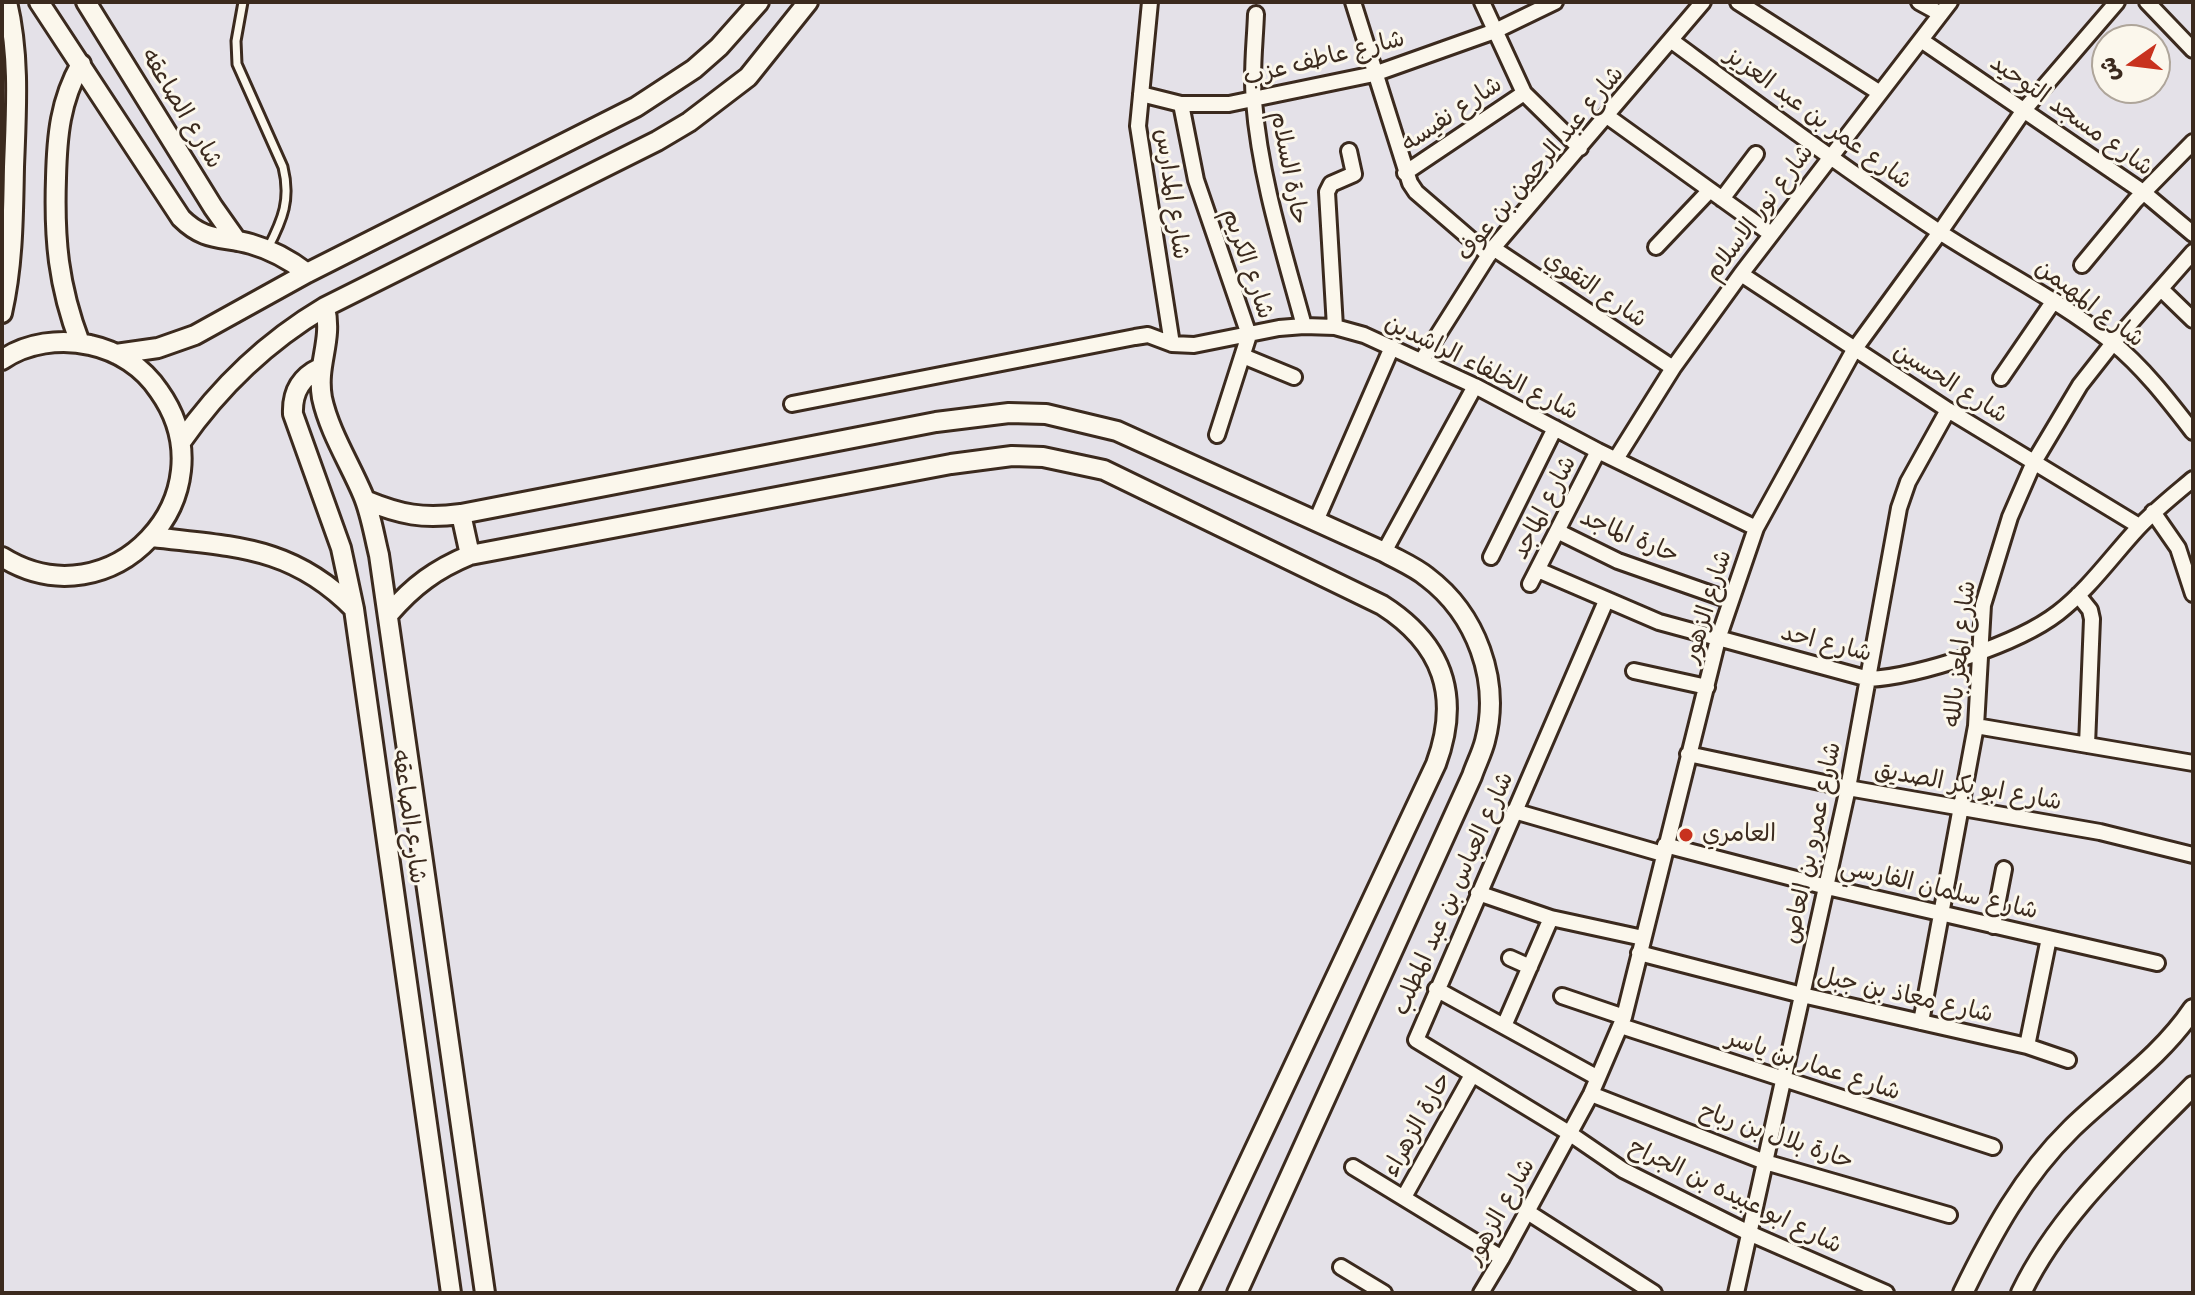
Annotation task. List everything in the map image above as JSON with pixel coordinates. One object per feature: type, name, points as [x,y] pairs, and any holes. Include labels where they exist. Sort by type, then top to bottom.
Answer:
[{"type":"street","points":[[2,313],[11,266],[16,75],[7,2]]},
{"type":"street","points":[[39,2],[181,218],[206,236],[267,250],[307,273]]},
{"type":"street","name":"شارع الصاعقه","points":[[86,2],[97,10],[213,207],[237,241]]},
{"type":"street","points":[[116,354],[158,348],[195,335],[307,273],[636,107],[694,69],[719,47],[759,2]]},
{"type":"street","points":[[181,442],[200,414],[271,342],[325,307],[657,141],[689,122],[748,77],[808,2]]},
{"type":"street","name":"شارع المدارس","points":[[1150,2],[1138,126],[1172,344]]},
{"type":"street","points":[[1353,2],[1405,173]]},
{"type":"street","points":[[1482,2],[1524,93],[1580,148]]},
{"type":"street","name":"شارع عاطف عزب","points":[[1141,94],[1181,104],[1205,106],[1253,100],[1374,74],[1495,31],[1555,2]]},
{"type":"street","name":"شارع عبد الرحمن بن عوف","points":[[1422,360],[1491,252],[1703,2]]},
{"type":"street","points":[[1738,2],[1880,93]]},
{"type":"street","points":[[1919,2],[1946,8]]},
{"type":"street","name":"شارع الزهور","points":[[1481,1293],[1591,1094],[1622,1021],[1718,639],[1756,528],[1854,350],[2024,110],[2117,2]]},
{"type":"street","points":[[2147,2],[2193,50]]},
{"type":"street","name":"شارع نور الاسلام","points":[[1616,459],[1673,368],[1741,274],[1946,8]]},
{"type":"street","name":"حارة السلام","points":[[1256,14],[1253,100],[1268,190],[1304,326]]},
{"type":"street","name":"شارع مسجد التوحيد","points":[[1921,40],[2143,192],[2193,234]]},
{"type":"street","name":"شارع عمر بن عبد العزيز","points":[[1672,41],[1830,157],[1940,232]]},
{"type":"street","points":[[80,343],[59,272],[54,223],[60,113],[81,64]]},
{"type":"street","name":"شارع نفيسه","points":[[1405,173],[1524,93]]},
{"type":"street","name":"شارع الكريم","points":[[1181,104],[1199,190],[1249,335],[1217,435]]},
{"type":"street","points":[[1607,116],[1771,234]]},
{"type":"street","points":[[2082,265],[2143,192],[2193,142]]},
{"type":"street","points":[[1335,327],[1327,192],[1331,184],[1354,174],[1349,151]]},
{"type":"street","points":[[1656,247],[1756,154]]},
{"type":"street","name":"شارع التقوي","points":[[1405,173],[1416,192],[1491,252],[1673,368]]},
{"type":"street","name":"شارع المهيمن","points":[[1940,232],[2113,343],[2164,395],[2193,432]]},
{"type":"street","name":"شارع المعز بالله","points":[[1921,1022],[1976,726],[1983,605],[2010,517],[2034,462],[2080,385],[2193,252]]},
{"type":"street","name":"شارع الحسين","points":[[1741,274],[1948,410],[2139,526]]},
{"type":"street","points":[[2161,289],[2193,320]]},
{"type":"street","points":[[2001,378],[2053,302]]},
{"type":"street","name":"شارع الصاعقه","points":[[325,307],[329,335],[320,368],[324,404],[365,500],[379,555],[485,1293]]},
{"type":"street","name":"شارع الخلفاء الراشدين","points":[[792,404],[1135,337],[1161,338],[1172,344],[1194,345],[1279,328],[1335,327],[1364,335],[1422,360],[1756,528]]},
{"type":"street","points":[[2,360],[30,347],[55,342],[80,343],[116,354],[136,366],[152,381],[170,410],[181,442],[182,468],[177,493],[153,537],[134,554],[112,566],[88,574],[64,577],[14,565],[2,557]]},
{"type":"street","points":[[1316,521],[1392,347]]},
{"type":"street","points":[[1243,356],[1294,377]]},
{"type":"street","name":"شارع الصاعقه","points":[[320,368],[297,387],[293,414],[341,548],[354,609],[451,1293]]},
{"type":"street","points":[[1384,552],[1475,386]]},
{"type":"street","name":"شارع عمرو بن العاص","points":[[1736,1293],[1848,788],[1899,508],[1908,482],[1948,410]]},
{"type":"street","points":[[365,500],[415,516],[461,514],[921,425],[1009,413],[1046,414],[1117,431],[1384,552],[1426,575],[1453,601],[1474,632],[1486,667],[1490,704],[1485,741],[1472,776],[1237,1293]]},
{"type":"street","points":[[1491,557],[1555,428]]},
{"type":"street","name":"شارع الماجد","points":[[1530,584],[1598,451]]},
{"type":"street","points":[[389,614],[411,588],[429,575],[470,555],[981,458],[1043,457],[1104,470],[1382,605],[1404,619],[1423,638],[1437,661],[1446,686],[1448,712],[1445,739],[1187,1293]]},
{"type":"street","name":"شارع احد","points":[[1538,570],[1659,622],[1869,679],[1888,678],[1979,653],[2034,629],[2078,595],[2139,526],[2193,479]]},
{"type":"street","points":[[2153,512],[2178,548],[2193,594]]},
{"type":"street","points":[[461,514],[470,555]]},
{"type":"street","name":"حارة الماجد","points":[[1557,531],[1618,561],[1729,600]]},
{"type":"street","points":[[153,537],[252,549],[274,555],[313,574],[354,609]]},
{"type":"street","points":[[2078,595],[2090,610],[2092,619],[2087,745]]},
{"type":"street","name":"شارع العباس بن عبد المطلب","points":[[1569,1133],[1416,1040],[1606,601]]},
{"type":"street","points":[[1634,671],[1707,687]]},
{"type":"street","points":[[1976,726],[2193,763]]},
{"type":"street","name":"شارع ابو بكر الصديق","points":[[1688,754],[1962,810],[2100,832],[2193,855]]},
{"type":"street","name":"شارع سلمان الفارسي","points":[[1514,811],[1664,850],[2157,963]]},
{"type":"street","points":[[1993,926],[2004,869]]},
{"type":"street","name":"شارع معاذ بن جبل","points":[[1478,893],[1802,995],[2027,1046],[2068,1060]]},
{"type":"street","points":[[1504,1026],[1551,918]]},
{"type":"street","points":[[2027,1046],[2049,938]]},
{"type":"street","points":[[1510,958],[1530,967]]},
{"type":"street","points":[[1436,989],[1598,1078]]},
{"type":"street","name":"شارع عمار بن ياسر","points":[[1562,996],[1784,1080],[1993,1147]]},
{"type":"street","points":[[1963,1293],[2007,1209],[2039,1165],[2091,1109],[2156,1054],[2193,1009]]},
{"type":"street","name":"حارة الزهراء","points":[[1404,1197],[1472,1075]]},
{"type":"street","points":[[2021,1293],[2044,1253],[2081,1202],[2133,1144],[2193,1086]]},
{"type":"street","name":"حارة بلال بن رباح","points":[[1591,1094],[1765,1162],[1949,1215]]},
{"type":"street","name":"شارع ابو عبيده بن الجراح","points":[[1569,1133],[1623,1170],[1749,1233],[1886,1293]]},
{"type":"street","points":[[1353,1167],[1502,1258]]},
{"type":"street","points":[[1526,1211],[1654,1293]]},
{"type":"street","points":[[1341,1267],[1384,1293]]},
{"type":"lane","points":[[243,2],[236,41],[237,64],[283,167],[287,183],[284,216],[267,250]]},
{"type":"place","name":"العامري","points":[[1686,835]]}]
